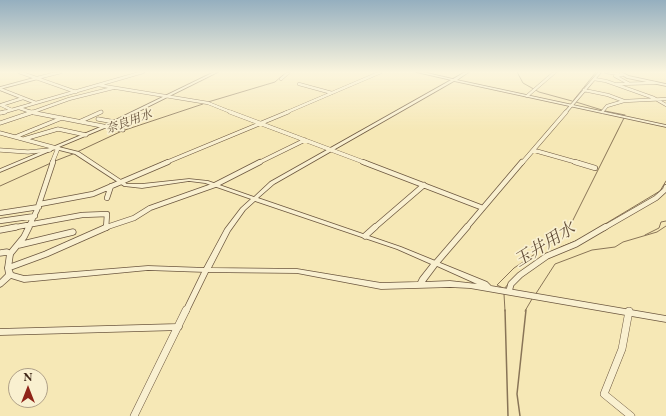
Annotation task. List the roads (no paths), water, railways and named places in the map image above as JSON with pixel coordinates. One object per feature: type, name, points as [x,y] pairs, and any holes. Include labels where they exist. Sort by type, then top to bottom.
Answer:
[{"type":"street","points":[[0,123],[72,98],[100,91]]},
{"type":"street","points":[[137,91],[205,102],[484,208]]},
{"type":"street","points":[[0,171],[115,122],[177,91]]},
{"type":"street","points":[[326,91],[332,93]]},
{"type":"street","points":[[0,213],[93,194],[336,91]]},
{"type":"street","points":[[134,416],[206,270],[227,230],[242,209],[272,183],[434,91]]},
{"type":"street","points":[[506,91],[666,126]]},
{"type":"street","points":[[527,96],[532,91]]},
{"type":"street","points":[[420,285],[422,280],[436,263],[583,91]]},
{"type":"street","points":[[592,91],[608,94],[624,101]]},
{"type":"street","points":[[635,91],[654,98],[666,105]]},
{"type":"street","points":[[0,94],[8,92],[36,103]]},
{"type":"street","points":[[0,114],[76,92]]},
{"type":"street","points":[[12,110],[1,104],[23,98]]},
{"type":"street","points":[[602,111],[607,106],[624,101],[654,98],[666,99]]},
{"type":"street","points":[[19,108],[31,112],[123,130]]},
{"type":"street","points":[[81,121],[101,112]]},
{"type":"street","points":[[15,137],[62,118]]},
{"type":"street","points":[[98,119],[115,122]]},
{"type":"street","points":[[24,139],[58,129],[86,135]]},
{"type":"street","points":[[0,133],[76,152],[126,185],[142,186],[200,180],[365,236],[486,284],[488,288]]},
{"type":"street","points":[[0,138],[8,135]]},
{"type":"street","points":[[8,268],[134,218],[150,208],[215,185],[305,140]]},
{"type":"street","points":[[10,275],[8,268],[10,254],[19,244],[35,216],[57,148]]},
{"type":"street","points":[[0,150],[28,152],[50,150]]},
{"type":"street","points":[[533,150],[595,168]]},
{"type":"street","points":[[365,236],[424,185]]},
{"type":"street","points":[[107,198],[111,186]]},
{"type":"street","points":[[508,291],[511,284],[520,275],[547,256],[576,244],[656,198],[665,190],[666,187]]},
{"type":"street","points":[[0,230],[82,215],[107,214],[106,228]]},
{"type":"street","points":[[0,221],[35,216]]},
{"type":"street","points":[[19,244],[73,232]]},
{"type":"street","points":[[0,253],[7,252],[10,254]]},
{"type":"street","points":[[10,275],[24,279],[148,268],[297,271],[381,286],[450,284],[498,289],[666,318]]},
{"type":"street","points":[[0,284],[10,275]]},
{"type":"street","points":[[629,311],[622,349],[604,394],[630,416]]},
{"type":"street","points":[[0,332],[178,327]]},
{"type":"waterway","name":"奈良用水","points":[[208,102],[243,91]]},
{"type":"waterway","points":[[538,91],[572,101]]},
{"type":"waterway","points":[[573,101],[581,91]]},
{"type":"waterway","points":[[576,102],[602,110]]},
{"type":"waterway","name":"奈良用水","points":[[125,130],[203,104]]},
{"type":"waterway","points":[[605,111],[625,115]]},
{"type":"waterway","points":[[503,288],[497,285],[514,268],[538,252],[534,248],[541,244],[558,242],[565,236],[624,118]]},
{"type":"waterway","name":"奈良用水","points":[[77,152],[122,131]]},
{"type":"waterway","name":"奈良用水","points":[[55,161],[73,154]]},
{"type":"waterway","name":"奈良用水","points":[[0,186],[51,163]]},
{"type":"waterway","name":"玉井用水","points":[[605,224],[660,191],[666,181]]},
{"type":"waterway","points":[[645,235],[659,228],[661,222],[666,221]]},
{"type":"waterway","points":[[535,295],[555,264],[592,250],[615,247],[623,242],[657,232],[666,226]]},
{"type":"waterway","name":"玉井用水","points":[[561,247],[578,240]]},
{"type":"waterway","name":"玉井用水","points":[[504,289],[509,283]]},
{"type":"waterway","name":"玉井用水","points":[[504,294],[505,311]]},
{"type":"waterway","points":[[525,311],[532,299]]},
{"type":"waterway","name":"玉井用水","points":[[505,310],[508,416]]},
{"type":"waterway","points":[[520,416],[517,394],[526,310]]}]
